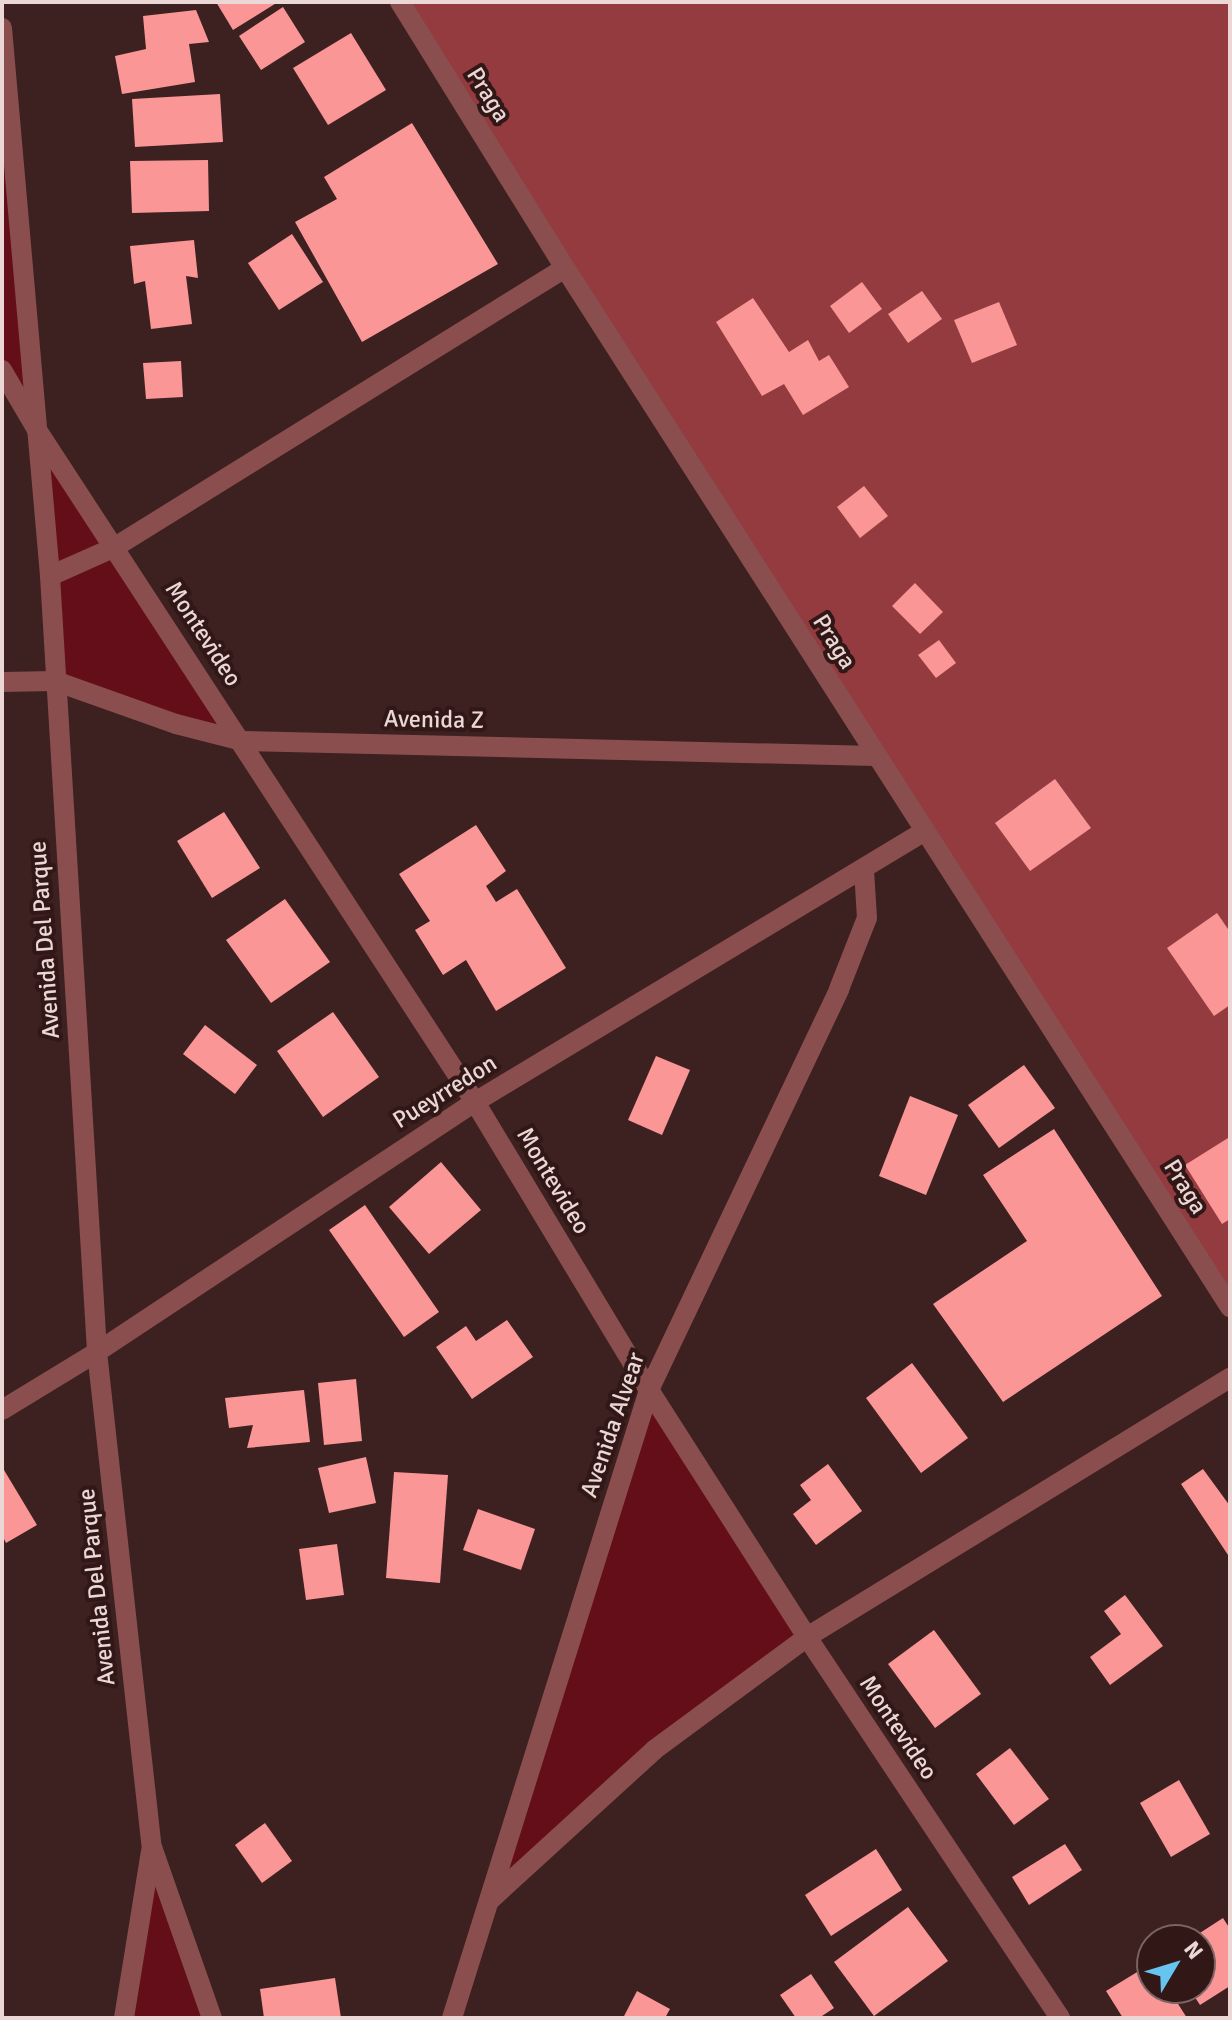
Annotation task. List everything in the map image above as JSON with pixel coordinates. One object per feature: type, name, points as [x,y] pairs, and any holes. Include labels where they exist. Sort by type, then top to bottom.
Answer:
[{"type":"street","name":"Praga","points":[[400,2],[875,756],[1230,1307]]},
{"type":"street","name":"Avenida Del Parque","points":[[2,28],[50,576],[97,1352],[152,1847],[212,2018]]},
{"type":"street","points":[[50,576],[115,547],[565,268]]},
{"type":"street","name":"Montevideo","points":[[2,370],[37,430],[475,1102],[649,1390],[807,1637],[1060,2018]]},
{"type":"street","name":"Avenida Z","points":[[2,682],[55,681],[176,724],[242,741],[875,756]]},
{"type":"street","name":"Pueyrredon","points":[[2,1410],[97,1352],[475,1102],[925,831]]},
{"type":"street","name":"Avenida Alvear","points":[[452,2018],[649,1390],[839,989],[867,918],[864,870]]},
{"type":"street","points":[[489,1901],[654,1750],[807,1637],[1230,1378]]},
{"type":"street","name":"Avenida Del Parque","points":[[124,2018],[152,1847]]},
{"type":"shaded area","points":[[400,2],[1230,2],[1230,1307]]},
{"type":"shaded area","points":[[2,29],[37,430],[2,370]]},
{"type":"shaded area","points":[[37,430],[242,741],[55,681]]},
{"type":"shaded area","points":[[649,1390],[807,1637],[654,1750],[489,1901]]},
{"type":"shaded area","points":[[152,1847],[212,2018],[124,2018]]},
{"type":"building","points":[[216,2],[278,2],[233,30]]},
{"type":"building","points":[[283,7],[305,42],[261,70],[239,36]]},
{"type":"building","points":[[196,10],[209,42],[189,44],[195,82],[122,94],[115,56],[146,49],[143,16]]},
{"type":"building","points":[[351,33],[386,90],[328,125],[293,68]]},
{"type":"building","points":[[220,94],[223,142],[135,147],[132,99]]},
{"type":"building","points":[[412,123],[498,264],[362,342],[295,222],[337,199],[324,177]]},
{"type":"building","points":[[208,160],[209,211],[132,213],[130,161]]},
{"type":"building","points":[[292,234],[323,282],[279,310],[248,263]]},
{"type":"building","points":[[194,240],[198,278],[186,276],[192,324],[151,329],[145,281],[134,284],[130,246]]},
{"type":"building","points":[[862,282],[882,309],[849,333],[830,306]]},
{"type":"building","points":[[922,291],[942,319],[908,343],[888,314]]},
{"type":"building","points":[[753,298],[789,352],[808,340],[819,361],[829,355],[849,387],[803,415],[784,384],[762,396],[716,322]]},
{"type":"building","points":[[999,302],[1017,345],[972,363],[954,320]]},
{"type":"building","points":[[181,361],[183,397],[146,399],[143,363]]},
{"type":"building","points":[[864,486],[888,516],[860,538],[837,507]]},
{"type":"building","points":[[915,583],[943,612],[920,634],[892,606]]},
{"type":"building","points":[[939,640],[956,663],[936,678],[918,655]]},
{"type":"building","points":[[1055,779],[1091,828],[1030,871],[995,823]]},
{"type":"building","points":[[224,812],[260,868],[212,898],[177,841]]},
{"type":"building","points":[[476,825],[506,871],[486,886],[496,902],[517,889],[566,968],[496,1011],[466,960],[443,975],[415,930],[430,921],[399,874]]},
{"type":"building","points":[[285,899],[330,962],[271,1003],[226,940]]},
{"type":"building","points":[[1217,913],[1230,932],[1230,1005],[1214,1016],[1167,948]]},
{"type":"building","points":[[333,1012],[379,1077],[323,1117],[277,1051]]},
{"type":"building","points":[[205,1025],[257,1065],[235,1094],[183,1054]]},
{"type":"building","points":[[656,1056],[690,1070],[662,1135],[628,1120]]},
{"type":"building","points":[[1024,1065],[1055,1108],[999,1148],[968,1105]]},
{"type":"building","points":[[910,1096],[958,1115],[926,1195],[879,1176]]},
{"type":"building","points":[[1054,1129],[1162,1296],[1003,1402],[933,1304],[1027,1241],[983,1175]]},
{"type":"building","points":[[1228,1138],[1230,1219],[1222,1224],[1185,1165]]},
{"type":"building","points":[[441,1162],[481,1210],[429,1254],[389,1207]]},
{"type":"building","points":[[365,1205],[439,1312],[404,1337],[329,1230]]},
{"type":"building","points":[[507,1320],[533,1357],[472,1399],[436,1347],[466,1326],[476,1341]]},
{"type":"building","points":[[912,1363],[968,1438],[921,1473],[866,1398]]},
{"type":"building","points":[[356,1379],[362,1441],[324,1445],[318,1383]]},
{"type":"building","points":[[304,1390],[310,1442],[247,1448],[253,1425],[229,1428],[225,1398]]},
{"type":"building","points":[[366,1457],[376,1503],[329,1513],[318,1468]]},
{"type":"building","points":[[828,1464],[862,1511],[816,1545],[793,1514],[811,1500],[800,1485]]},
{"type":"building","points":[[1203,1469],[1230,1506],[1230,1558],[1181,1484]]},
{"type":"building","points":[[4,1470],[37,1525],[6,1543],[2,1535]]},
{"type":"building","points":[[394,1472],[448,1475],[440,1583],[386,1578]]},
{"type":"building","points":[[478,1509],[535,1529],[521,1570],[463,1550]]},
{"type":"building","points":[[337,1544],[344,1595],[306,1600],[299,1549]]},
{"type":"building","points":[[1125,1595],[1163,1646],[1110,1685],[1090,1657],[1121,1634],[1104,1611]]},
{"type":"building","points":[[934,1630],[981,1694],[935,1728],[888,1664]]},
{"type":"building","points":[[1010,1748],[1049,1799],[1014,1825],[976,1774]]},
{"type":"building","points":[[1179,1780],[1210,1834],[1171,1857],[1140,1803]]},
{"type":"building","points":[[265,1823],[292,1861],[262,1883],[235,1845]]},
{"type":"building","points":[[1065,1844],[1082,1870],[1029,1905],[1012,1877]]},
{"type":"building","points":[[876,1849],[902,1890],[831,1936],[805,1895]]},
{"type":"building","points":[[908,1907],[948,1961],[874,2016],[834,1962]]},
{"type":"building","points":[[1223,1918],[1230,1929],[1230,1986],[1216,1995],[1216,1924]]},
{"type":"building","points":[[1136,1973],[1136,2004],[1178,2004],[1187,2018],[1123,2018],[1106,1991]]},
{"type":"building","points":[[811,1974],[834,2008],[819,2018],[796,2018],[780,1995]]},
{"type":"building","points":[[335,1978],[341,2018],[264,2018],[260,1989]]},
{"type":"building","points":[[637,1991],[670,2009],[665,2018],[623,2018]]}]
